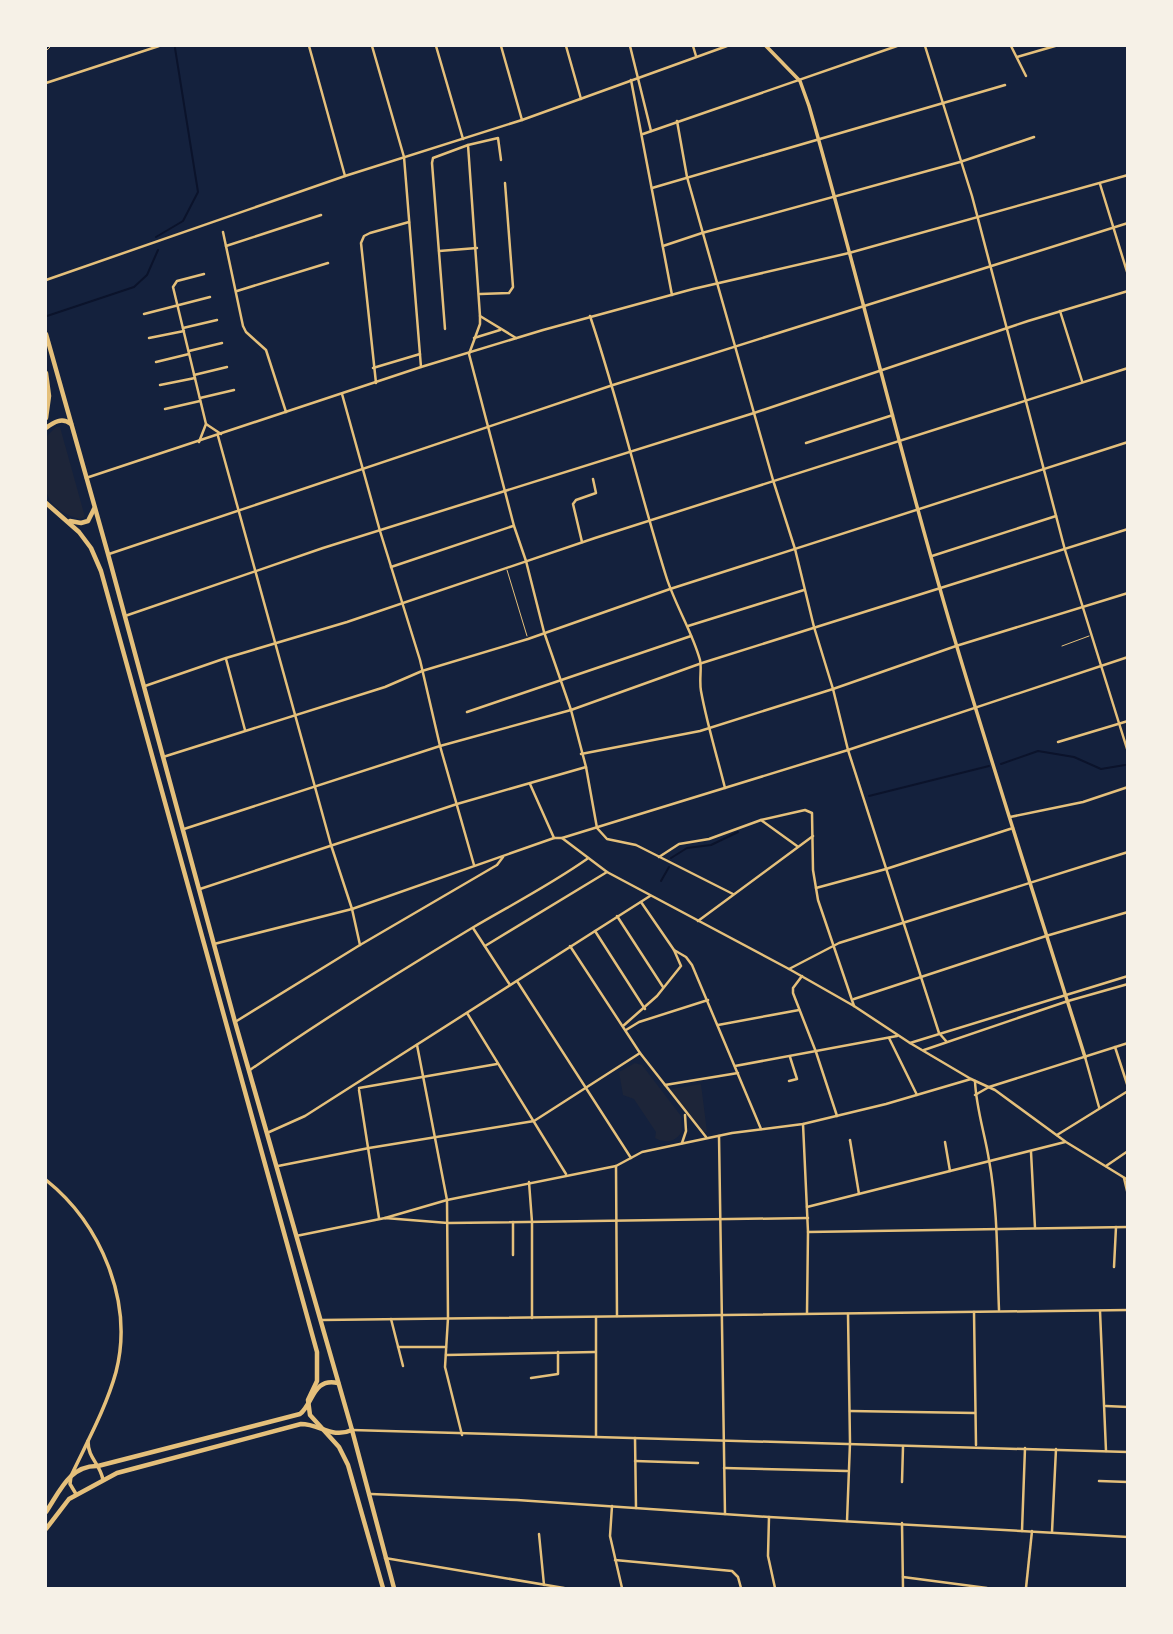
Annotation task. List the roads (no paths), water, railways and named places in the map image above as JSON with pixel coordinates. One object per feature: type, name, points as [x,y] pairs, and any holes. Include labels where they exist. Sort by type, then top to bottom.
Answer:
[{"type":"main road","points":[[46,334],[394,1588]]},
{"type":"main road","points":[[46,373],[49,396],[46,418]]},
{"type":"main road","points":[[46,428],[57,421],[66,421],[72,425]]},
{"type":"main road","points":[[46,503],[86,541],[101,571],[319,1365],[317,1381],[306,1409],[300,1414],[98,1466],[84,1466],[71,1476],[46,1512]]},
{"type":"main road","points":[[65,519],[85,522],[91,518],[94,508]]},
{"type":"main road","points":[[308,1399],[321,1386],[332,1381],[338,1383]]},
{"type":"main road","points":[[308,1399],[310,1415],[339,1447],[348,1465],[383,1588]]},
{"type":"main road","points":[[46,1529],[62,1505],[76,1494],[134,1467],[301,1424],[338,1434],[352,1430]]},
{"type":"street","points":[[46,83],[159,46]]},
{"type":"street","points":[[309,46],[345,176]]},
{"type":"street","points":[[372,46],[404,157],[421,368]]},
{"type":"street","points":[[436,46],[463,139]]},
{"type":"street","points":[[501,46],[522,120]]},
{"type":"street","points":[[566,46],[580,99]]},
{"type":"street","points":[[630,46],[651,131]]},
{"type":"street","points":[[693,46],[696,56]]},
{"type":"street","points":[[46,280],[345,176],[522,120],[727,46]]},
{"type":"street","points":[[643,134],[897,46]]},
{"type":"street","points":[[925,46],[977,218],[1065,550],[1128,752]]},
{"type":"street","points":[[1011,46],[1026,76]]},
{"type":"street","points":[[1017,57],[1055,46]]},
{"type":"street","points":[[768,47],[800,81],[819,140],[879,371],[956,646],[1028,882],[1085,1056],[1098,1107]]},
{"type":"street","points":[[631,80],[672,295]]},
{"type":"street","points":[[652,188],[1005,85]]},
{"type":"street","points":[[677,121],[687,177],[702,233],[795,549],[848,750],[939,1033],[946,1041]]},
{"type":"street","points":[[663,247],[702,233],[960,162],[1034,137]]},
{"type":"street","points":[[445,329],[433,158],[468,145],[498,138],[501,160]]},
{"type":"street","points":[[468,145],[480,295],[480,324],[469,354],[544,632],[571,710],[586,767],[597,828],[607,839],[627,841],[733,894]]},
{"type":"street","points":[[85,479],[421,368],[590,316],[849,253],[1128,175]]},
{"type":"street","points":[[480,295],[509,293],[513,287],[506,183]]},
{"type":"street","points":[[1100,183],[1128,275]]},
{"type":"street","points":[[226,246],[321,215]]},
{"type":"street","points":[[376,383],[360,247],[362,239],[370,233],[409,222]]},
{"type":"street","points":[[108,554],[613,385],[1128,223]]},
{"type":"street","points":[[223,232],[245,330],[266,350],[286,412]]},
{"type":"street","points":[[439,251],[477,248]]},
{"type":"street","points":[[237,292],[328,263]]},
{"type":"street","points":[[200,442],[206,424],[174,283],[204,274]]},
{"type":"street","points":[[124,616],[504,490],[754,413],[1005,328],[1128,291]]},
{"type":"street","points":[[144,314],[210,297]]},
{"type":"street","points":[[1060,311],[1082,382]]},
{"type":"street","points":[[480,316],[516,338]]},
{"type":"street","points":[[590,316],[613,385],[670,589],[702,663],[699,677],[708,728],[726,789]]},
{"type":"street","points":[[149,338],[217,320]]},
{"type":"street","points":[[474,338],[500,330]]},
{"type":"street","points":[[156,362],[222,343]]},
{"type":"street","points":[[373,368],[420,354]]},
{"type":"street","points":[[160,385],[227,367]]},
{"type":"street","points":[[144,687],[649,520],[1128,368]]},
{"type":"street","points":[[165,409],[234,390]]},
{"type":"street","points":[[342,394],[422,671],[474,865]]},
{"type":"street","points":[[806,443],[893,415]]},
{"type":"street","points":[[206,424],[219,435],[274,644],[352,909],[360,945]]},
{"type":"street","points":[[163,757],[385,687],[422,671],[528,639],[670,589],[1128,442]]},
{"type":"street","points":[[582,542],[573,504],[576,500],[596,493],[593,479]]},
{"type":"street","points":[[932,556],[1057,516]]},
{"type":"street","points":[[391,567],[514,526]]},
{"type":"street","points":[[183,830],[440,746],[571,710],[702,663],[1128,529]]},
{"type":"street","points":[[688,626],[804,590]]},
{"type":"street","points":[[582,754],[708,728],[833,689],[956,646],[1128,593]]},
{"type":"street","points":[[467,712],[691,636]]},
{"type":"street","points":[[214,944],[352,909],[554,838],[562,838],[726,789],[1128,657]]},
{"type":"street","points":[[226,658],[245,730]]},
{"type":"street","points":[[1058,742],[1128,721]]},
{"type":"street","points":[[200,889],[457,804],[586,767]]},
{"type":"street","points":[[530,784],[554,838]]},
{"type":"street","points":[[1010,817],[1083,802],[1128,787]]},
{"type":"street","points":[[659,857],[679,844],[709,839],[761,820],[805,810],[809,812],[814,819],[816,888],[832,946],[854,1006]]},
{"type":"street","points":[[761,820],[797,846]]},
{"type":"street","points":[[816,888],[886,869],[1013,828]]},
{"type":"street","points":[[698,921],[813,836]]},
{"type":"street","points":[[562,838],[607,872],[803,976],[910,1043],[989,1087],[1066,1142],[1126,1178],[1128,1195]]},
{"type":"street","points":[[789,969],[832,946],[903,921],[1128,852]]},
{"type":"street","points":[[235,1022],[360,945],[497,866],[505,855]]},
{"type":"street","points":[[250,1070],[300,1035],[473,928],[539,891],[587,859]]},
{"type":"street","points":[[485,946],[607,872]]},
{"type":"street","points":[[267,1133],[305,1116],[650,896]]},
{"type":"street","points":[[624,1028],[645,1009],[681,966],[674,950],[641,902]]},
{"type":"street","points":[[853,999],[1128,912]]},
{"type":"street","points":[[617,916],[664,988]]},
{"type":"street","points":[[473,928],[510,985]]},
{"type":"street","points":[[595,931],[645,1009]]},
{"type":"street","points":[[570,946],[640,1053],[707,1138]]},
{"type":"street","points":[[674,950],[689,961],[708,1000],[761,1129]]},
{"type":"street","points":[[803,976],[793,990],[837,1116]]},
{"type":"street","points":[[910,1043],[1128,976]]},
{"type":"street","points":[[1114,980],[1116,988]]},
{"type":"street","points":[[517,981],[631,1158]]},
{"type":"street","points":[[924,1050],[1068,1001],[1128,984]]},
{"type":"street","points":[[624,1028],[708,1000]]},
{"type":"street","points":[[1022,1009],[1025,1016]]},
{"type":"street","points":[[718,1025],[799,1010]]},
{"type":"street","points":[[467,1013],[567,1175]]},
{"type":"street","points":[[988,1020],[991,1027]]},
{"type":"street","points":[[736,1066],[899,1035]]},
{"type":"street","points":[[889,1038],[917,1096]]},
{"type":"street","points":[[975,1095],[989,1087],[1128,1044]]},
{"type":"street","points":[[417,1045],[447,1200],[448,1318],[445,1372],[462,1435]]},
{"type":"street","points":[[1057,1135],[1128,1089],[1115,1047]]},
{"type":"street","points":[[277,1166],[534,1121],[640,1053]]},
{"type":"street","points":[[789,1081],[797,1079],[790,1057]]},
{"type":"street","points":[[359,1088],[497,1064]]},
{"type":"street","points":[[665,1086],[738,1073]]},
{"type":"street","points":[[296,1236],[385,1218],[447,1200],[529,1182],[616,1166],[642,1152],[707,1138],[803,1124],[973,1080]]},
{"type":"street","points":[[973,1080],[989,1162],[996,1229],[999,1311]]},
{"type":"street","points":[[356,1084],[359,1088],[379,1219]]},
{"type":"street","points":[[682,1144],[686,1131],[684,1112]]},
{"type":"street","points":[[803,1124],[808,1218],[807,1314]]},
{"type":"street","points":[[719,1136],[725,1514]]},
{"type":"street","points":[[850,1140],[859,1194]]},
{"type":"street","points":[[945,1142],[950,1171]]},
{"type":"street","points":[[807,1207],[1066,1142]]},
{"type":"street","points":[[1106,1166],[1128,1151]]},
{"type":"street","points":[[1031,1152],[1035,1228]]},
{"type":"street","points":[[616,1166],[617,1317]]},
{"type":"street","points":[[46,1180],[65,1197],[91,1230],[110,1269],[118,1302],[118,1360],[108,1397],[71,1476],[71,1486],[76,1494]]},
{"type":"street","points":[[529,1182],[532,1222],[532,1318]]},
{"type":"street","points":[[385,1218],[448,1223],[808,1218]]},
{"type":"street","points":[[513,1222],[513,1255]]},
{"type":"street","points":[[1114,1267],[1116,1227]]},
{"type":"street","points":[[808,1232],[1128,1227]]},
{"type":"street","points":[[1100,1310],[1106,1451]]},
{"type":"street","points":[[320,1320],[1128,1310]]},
{"type":"street","points":[[974,1312],[976,1447]]},
{"type":"street","points":[[846,1521],[850,1444],[848,1314]]},
{"type":"street","points":[[596,1317],[596,1437]]},
{"type":"street","points":[[391,1318],[403,1366]]},
{"type":"street","points":[[398,1347],[446,1347]]},
{"type":"street","points":[[531,1378],[558,1374],[558,1352]]},
{"type":"street","points":[[446,1355],[595,1352]]},
{"type":"street","points":[[1106,1406],[1128,1407]]},
{"type":"street","points":[[850,1411],[975,1413]]},
{"type":"street","points":[[352,1430],[1128,1452]]},
{"type":"street","points":[[89,1438],[89,1454],[98,1466],[103,1480]]},
{"type":"street","points":[[635,1438],[636,1508]]},
{"type":"street","points":[[902,1482],[903,1446]]},
{"type":"street","points":[[1022,1531],[1025,1448]]},
{"type":"street","points":[[1052,1532],[1056,1449]]},
{"type":"street","points":[[635,1461],[698,1463]]},
{"type":"street","points":[[724,1468],[849,1471]]},
{"type":"street","points":[[1100,1481],[1128,1482]]},
{"type":"street","points":[[368,1494],[503,1499],[1128,1537]]},
{"type":"street","points":[[612,1506],[610,1536],[622,1588]]},
{"type":"street","points":[[769,1517],[768,1556],[775,1588]]},
{"type":"street","points":[[902,1523],[903,1588]]},
{"type":"street","points":[[1026,1588],[1032,1531]]},
{"type":"street","points":[[539,1534],[544,1585]]},
{"type":"street","points":[[385,1558],[564,1588]]},
{"type":"street","points":[[615,1560],[732,1571],[738,1577],[741,1588]]},
{"type":"street","points":[[903,1577],[987,1588]]},
{"type":"lane","points":[[46,51],[51,46]]},
{"type":"lane","points":[[506,567],[528,639]]},
{"type":"lane","points":[[1062,646],[1091,636]]},
{"type":"waterway","points":[[156,237],[183,221],[198,192],[175,48]]},
{"type":"waterway","points":[[47,316],[134,287],[147,275],[158,250]]},
{"type":"waterway","points":[[1001,764],[1038,751],[1074,757],[1101,769],[1125,765]]},
{"type":"waterway","points":[[869,796],[989,766]]},
{"type":"waterway","points":[[671,858],[687,848],[711,845],[738,832]]},
{"type":"waterway","points":[[661,881],[669,867]]}]
